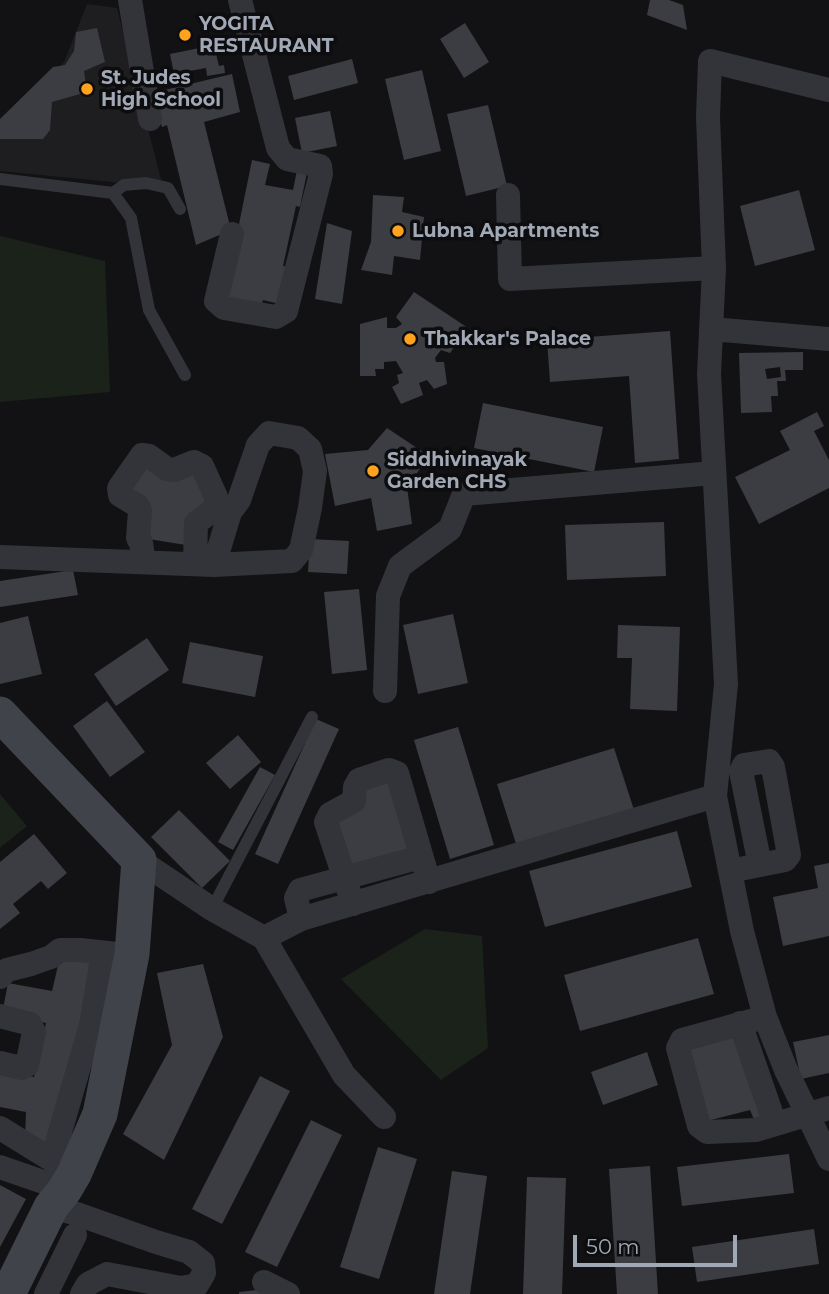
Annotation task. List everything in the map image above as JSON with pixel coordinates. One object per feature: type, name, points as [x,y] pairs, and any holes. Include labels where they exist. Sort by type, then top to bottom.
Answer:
[{"type":"street","points":[[130,0],[150,119]]},
{"type":"street","points":[[232,234],[216,301],[224,308],[276,317],[286,311],[321,174],[320,166],[287,159],[278,148],[240,0]]},
{"type":"street","points":[[829,90],[710,61],[708,117],[714,268],[709,374],[726,684],[715,796],[742,931],[765,1017],[786,1070],[818,1111],[829,1159]]},
{"type":"street","points":[[309,286],[334,181],[333,178],[321,174]]},
{"type":"street","points":[[508,195],[510,279],[714,268]]},
{"type":"street","points":[[711,329],[829,339]]},
{"type":"street","points":[[0,557],[204,564],[292,561],[301,550],[315,471],[310,449],[298,438],[269,433],[258,445],[239,500],[230,512],[204,564]]},
{"type":"street","points":[[144,562],[138,538],[140,511],[138,506],[120,495],[119,488],[142,455],[149,456],[167,469],[174,470],[194,461],[202,466],[216,497],[216,508],[196,523],[204,564]]},
{"type":"street","points":[[385,691],[388,596],[400,566],[450,529],[464,494],[714,473]]},
{"type":"street","points":[[0,714],[139,860],[212,909],[264,938],[344,1076],[384,1117]]},
{"type":"street","points":[[353,904],[327,822],[330,814],[354,801],[355,787],[359,780],[389,770],[397,773],[429,882]]},
{"type":"street","points":[[264,938],[301,919],[715,796]]},
{"type":"street","points":[[301,919],[296,898],[300,890],[421,857]]},
{"type":"street","points":[[8,1294],[63,1204],[100,1114],[118,953],[139,860]]},
{"type":"street","points":[[730,871],[760,865]]},
{"type":"street","points":[[344,878],[353,904]]},
{"type":"street","points":[[0,977],[7,970],[51,957],[60,950],[118,953]]},
{"type":"street","points":[[0,1016],[30,1024],[34,1032],[27,1065],[22,1068],[0,1063]]},
{"type":"street","points":[[765,1017],[682,1040],[678,1048],[699,1126],[707,1132],[756,1130],[818,1111]]},
{"type":"street","points":[[740,1023],[775,1124]]},
{"type":"street","points":[[0,1128],[63,1204],[76,1214],[189,1252],[203,1263],[204,1273],[197,1285],[181,1288],[107,1274],[88,1284],[82,1294]]},
{"type":"street","points":[[0,1167],[52,1185],[63,1204],[46,1294]]},
{"type":"street","points":[[264,1282],[288,1294]]},
{"type":"lane","points":[[0,179],[113,193],[124,185],[146,183],[168,188],[180,209]]},
{"type":"lane","points":[[113,193],[131,218],[149,310],[186,374]]},
{"type":"lane","points":[[212,909],[312,717]]},
{"type":"shaded area","name":"St. Judes High School","points":[[87,4],[117,8],[163,187],[0,171],[0,124],[64,62]]},
{"type":"shaded area","points":[[0,236],[105,261],[110,392],[0,402]]},
{"type":"shaded area","points":[[0,794],[27,826],[0,848]]},
{"type":"shaded area","points":[[425,929],[482,936],[488,1048],[441,1080],[341,979]]},
{"type":"building","points":[[650,0],[669,0],[683,5],[687,30],[647,15]]},
{"type":"building","points":[[465,23],[489,62],[464,78],[440,39]]},
{"type":"building","points":[[97,28],[105,62],[84,71],[87,92],[52,102],[50,130],[43,139],[0,139],[0,119],[53,67],[65,65],[74,51],[76,32]]},
{"type":"building","points":[[214,45],[219,66],[224,65],[225,73],[207,76],[206,68],[174,74],[170,54]]},
{"type":"building","points":[[352,59],[358,83],[294,100],[288,76]]},
{"type":"building","points":[[422,70],[441,151],[404,160],[385,79]]},
{"type":"building","points":[[232,74],[240,112],[204,122],[231,230],[196,245],[167,125],[162,127],[152,93]]},
{"type":"building","points":[[488,105],[507,186],[466,196],[447,114]]},
{"type":"building","points":[[330,111],[337,146],[302,153],[295,118]]},
{"type":"building","points":[[252,160],[270,164],[265,185],[293,190],[297,170],[307,172],[300,207],[296,206],[283,266],[288,267],[280,304],[263,300],[260,311],[223,303]]},
{"type":"building","points":[[799,190],[815,250],[755,266],[740,206]]},
{"type":"building","name":"Lubna Apartments","points":[[373,195],[404,197],[402,212],[424,217],[420,260],[394,256],[392,275],[361,270],[371,242]]},
{"type":"building","points":[[327,223],[352,231],[342,304],[315,299]]},
{"type":"building","name":"Thakkar's Palace","points":[[414,292],[468,328],[450,353],[441,350],[435,358],[436,362],[444,362],[447,384],[434,389],[427,380],[419,383],[423,395],[401,404],[392,387],[399,383],[397,375],[403,373],[396,361],[384,362],[384,369],[375,369],[376,376],[360,376],[360,324],[387,317],[387,328],[396,328],[402,324],[396,317]]},
{"type":"building","points":[[670,331],[679,459],[635,463],[629,376],[550,382],[547,340]]},
{"type":"building","points":[[803,352],[803,370],[785,370],[786,381],[777,381],[778,396],[771,396],[772,412],[741,413],[739,353]],"holes":[[[780,367],[781,377],[767,379],[765,369]]]},
{"type":"building","points":[[483,403],[603,427],[594,472],[474,448]]},
{"type":"building","points":[[817,412],[824,426],[814,431],[829,460],[829,488],[759,524],[735,477],[790,450],[780,431]]},
{"type":"building","name":"Siddhivinayak Garden CHS","points":[[387,428],[429,456],[407,487],[412,524],[377,531],[371,498],[335,506],[325,454],[368,450]]},
{"type":"building","points":[[146,458],[194,468],[211,504],[186,545],[142,538],[121,490]]},
{"type":"building","points":[[664,522],[666,576],[567,580],[565,525]]},
{"type":"building","points":[[310,539],[349,541],[347,574],[308,572]]},
{"type":"building","points":[[73,570],[78,595],[0,607],[0,581]]},
{"type":"building","points":[[359,589],[367,670],[332,674],[324,592]]},
{"type":"building","points":[[453,614],[468,683],[418,694],[403,625]]},
{"type":"building","points":[[28,616],[42,674],[0,684],[0,623]]},
{"type":"building","points":[[618,625],[680,627],[677,711],[630,709],[632,658],[617,658]]},
{"type":"building","points":[[147,638],[169,670],[116,706],[94,674]]},
{"type":"building","points":[[190,642],[263,656],[255,697],[182,683]]},
{"type":"building","points":[[107,701],[145,752],[110,777],[73,726]]},
{"type":"building","points":[[316,719],[339,729],[278,864],[255,854]]},
{"type":"building","points":[[458,727],[494,845],[450,859],[414,740]]},
{"type":"building","points":[[238,735],[261,762],[230,789],[206,763]]},
{"type":"building","points":[[614,748],[635,813],[518,850],[497,784]]},
{"type":"building","points":[[260,767],[275,775],[233,850],[218,842]]},
{"type":"building","points":[[392,776],[410,855],[348,875],[332,821],[362,784]]},
{"type":"building","points":[[179,810],[230,861],[202,888],[151,837]]},
{"type":"building","points":[[677,831],[692,887],[545,927],[529,871]]},
{"type":"building","points":[[34,834],[67,873],[48,889],[41,881],[13,904],[20,913],[0,929],[0,862]]},
{"type":"building","points":[[829,863],[829,936],[783,946],[773,897],[818,888],[814,866]]},
{"type":"building","points":[[698,938],[714,994],[580,1031],[564,975]]},
{"type":"building","points":[[61,953],[96,961],[51,1148],[25,1138],[26,1112],[0,1107],[0,1071],[34,1077],[46,1023],[2,1014],[8,983],[52,991]]},
{"type":"building","points":[[203,964],[223,1037],[164,1160],[123,1134],[172,1045],[157,973]]},
{"type":"building","points":[[737,1029],[765,1118],[755,1122],[750,1110],[703,1122],[683,1046]]},
{"type":"building","points":[[829,1035],[829,1073],[801,1079],[793,1042]]},
{"type":"building","points":[[647,1052],[658,1085],[603,1105],[591,1072]]},
{"type":"building","points":[[260,1076],[290,1091],[222,1224],[192,1209]]},
{"type":"building","points":[[311,1120],[342,1135],[277,1267],[245,1252]]},
{"type":"building","points":[[378,1147],[417,1159],[379,1279],[340,1267]]},
{"type":"building","points":[[789,1154],[794,1193],[682,1206],[677,1167]]},
{"type":"building","points":[[650,1166],[658,1294],[617,1294],[609,1169]]},
{"type":"building","points":[[452,1171],[487,1176],[470,1294],[434,1294]]},
{"type":"building","points":[[527,1177],[566,1178],[562,1294],[523,1294]]},
{"type":"building","points":[[0,1185],[26,1199],[0,1247]]},
{"type":"building","points":[[814,1229],[819,1264],[697,1282],[692,1247]]},
{"type":"building","points":[[266,1289],[266,1294],[239,1294],[239,1292]]},
{"type":"place","name":"YOGITA RESTAURANT","points":[[185,35]]},
{"type":"place","name":"St. Judes High School","points":[[87,89]]},
{"type":"place","name":"Lubna Apartments","points":[[398,231]]},
{"type":"place","name":"Thakkar's Palace","points":[[410,339]]},
{"type":"place","name":"Siddhivinayak Garden CHS","points":[[373,471]]}]
